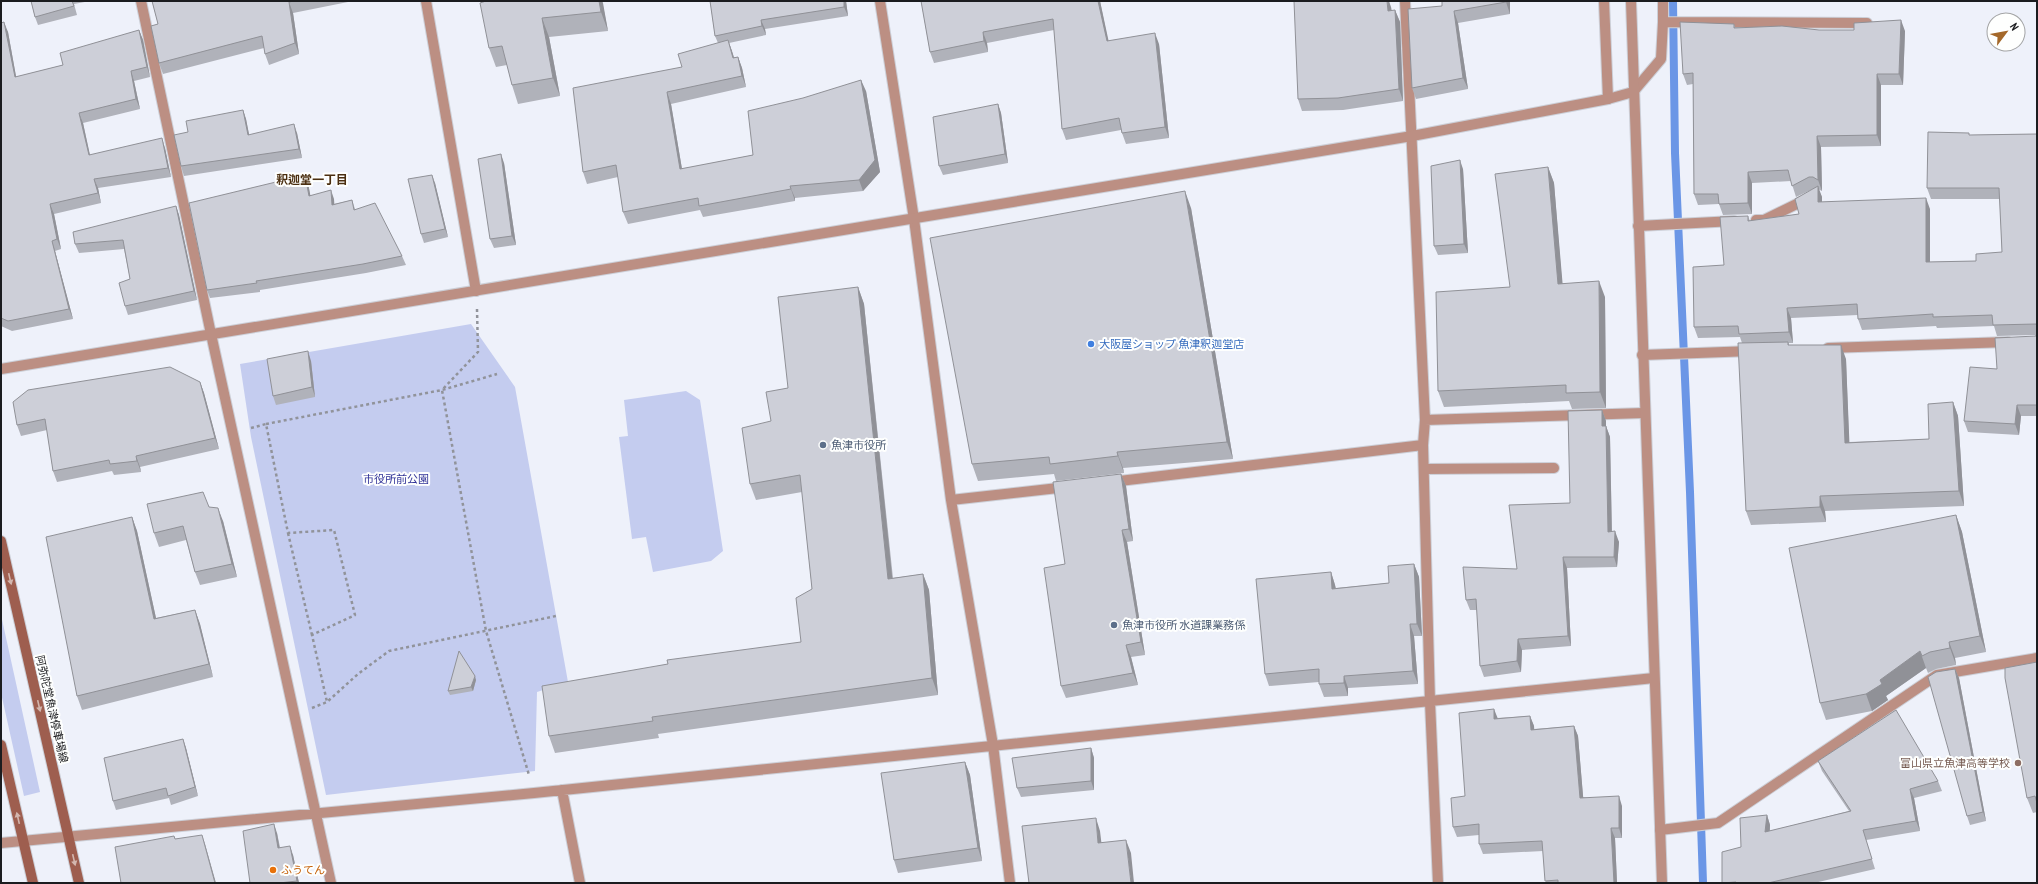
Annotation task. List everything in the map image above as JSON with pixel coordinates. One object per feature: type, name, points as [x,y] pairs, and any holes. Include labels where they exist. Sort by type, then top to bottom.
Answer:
[{"type":"main road","name":"阿弥陀堂魚津停車場線","points":[[1,541],[79,883]]},
{"type":"main road","points":[[1,745],[33,883]]},
{"type":"street","points":[[141,1],[211,334],[331,883]]},
{"type":"street","points":[[426,1],[476,291]]},
{"type":"street","points":[[880,1],[914,219],[951,500],[993,745],[1010,883]]},
{"type":"street","points":[[1405,1],[1425,420],[1423,445],[1430,702],[1438,883]]},
{"type":"street","points":[[1604,1],[1608,99]]},
{"type":"street","points":[[1631,1],[1644,412],[1662,883]]},
{"type":"street","points":[[1,369],[1412,136],[1608,99],[1633,92],[1661,59],[1664,22],[1663,1]]},
{"type":"street","points":[[1664,22],[1875,23]]},
{"type":"street","points":[[1638,226],[1764,220],[1816,194]]},
{"type":"street","points":[[1816,349],[2021,342]]},
{"type":"street","points":[[1642,355],[1761,351]]},
{"type":"street","points":[[1425,420],[1644,412]]},
{"type":"street","points":[[1100,483],[1423,445]]},
{"type":"street","points":[[1424,469],[1554,468]]},
{"type":"street","points":[[951,500],[1077,486]]},
{"type":"street","points":[[1660,830],[1718,823],[1937,675],[2037,658]]},
{"type":"street","points":[[1,843],[69,838],[534,793],[1654,678]]},
{"type":"street","points":[[562,790],[580,883]]},
{"type":"path","points":[[442,390],[478,352],[476,291]]},
{"type":"path","points":[[233,432],[266,424],[442,390],[497,374]]},
{"type":"path","points":[[442,390],[486,631],[534,793]]},
{"type":"path","points":[[266,424],[288,534],[326,702]]},
{"type":"path","points":[[288,534],[334,530],[355,615],[312,635]]},
{"type":"path","points":[[295,714],[326,702],[358,674],[389,651],[556,616]]},
{"type":"green space","name":"市役所前公園","points":[[471,324],[515,387],[568,682],[537,692],[535,771],[326,795],[251,437],[240,364]]},
{"type":"green space","points":[[686,391],[700,400],[723,551],[711,561],[653,572],[646,537],[632,539],[619,437],[628,436],[624,400]]},
{"type":"green space","points":[[1,615],[40,792],[24,796],[1,693]]},
{"type":"building","points":[[31,1],[72,1],[74,6],[35,17]]},
{"type":"building","points":[[152,1],[294,1],[289,2],[295,43],[265,54],[262,36],[159,63],[151,26],[158,24]]},
{"type":"building","points":[[486,1],[599,1],[601,12],[542,18],[553,78],[512,85],[502,46],[489,48],[480,3]]},
{"type":"building","points":[[710,1],[844,1],[844,7],[761,20],[762,26],[715,36]]},
{"type":"building","points":[[921,1],[1098,1],[1107,41],[1155,33],[1165,127],[1122,133],[1119,118],[1062,129],[1053,19],[983,32],[984,41],[930,52]]},
{"type":"building","points":[[1294,1],[1387,1],[1388,11],[1395,10],[1399,89],[1338,98],[1298,99]]},
{"type":"building","points":[[1442,1],[1506,2],[1454,11],[1463,78],[1412,88],[1408,9],[1442,6]]},
{"type":"building","points":[[1901,20],[1899,74],[1877,74],[1877,135],[1817,136],[1818,180],[1813,177],[1809,177],[1792,186],[1788,170],[1748,172],[1748,203],[1719,204],[1718,194],[1694,194],[1693,73],[1683,74],[1680,22],[1734,24],[1734,28],[1782,26],[1819,30],[1854,30],[1854,23]]},
{"type":"building","points":[[4,22],[15,77],[63,65],[60,53],[139,30],[147,67],[131,71],[136,99],[79,113],[89,155],[162,138],[168,168],[94,179],[98,193],[50,204],[57,239],[52,241],[69,309],[8,321],[1,318],[1,23]]},
{"type":"building","points":[[728,40],[733,58],[738,57],[742,76],[667,92],[680,169],[753,155],[748,111],[803,98],[861,80],[875,160],[859,180],[790,186],[791,189],[699,206],[698,198],[623,212],[616,165],[583,172],[573,88],[682,67],[678,54]]},
{"type":"building","points":[[998,104],[1005,154],[939,166],[933,117]]},
{"type":"building","points":[[243,110],[248,135],[294,124],[299,149],[181,166],[174,135],[188,132],[186,121]]},
{"type":"building","points":[[1928,132],[1969,133],[1969,135],[2037,134],[2037,326],[2036,324],[1993,325],[1992,315],[1933,317],[1933,314],[1858,319],[1857,304],[1787,308],[1789,332],[1739,334],[1738,326],[1694,327],[1693,267],[1724,265],[1720,217],[1748,216],[1748,221],[1799,214],[1795,199],[1818,186],[1818,202],[1926,198],[1926,262],[1976,261],[1976,254],[2002,252],[1999,188],[1927,188]]},
{"type":"building","points":[[501,154],[512,236],[490,239],[478,159]]},
{"type":"building","points":[[1460,160],[1464,244],[1434,246],[1431,166]]},
{"type":"building","points":[[1548,167],[1558,284],[1599,281],[1600,392],[1566,393],[1566,385],[1438,391],[1436,292],[1510,287],[1495,174]]},
{"type":"building","points":[[305,175],[309,196],[331,190],[332,205],[352,200],[354,210],[375,203],[402,256],[363,264],[256,281],[257,283],[207,290],[189,203]]},
{"type":"building","points":[[432,175],[445,229],[421,234],[408,179]]},
{"type":"building","points":[[1185,191],[1227,442],[1117,452],[1118,456],[1050,464],[1049,457],[972,464],[930,238]]},
{"type":"building","points":[[176,206],[194,291],[125,306],[119,283],[130,279],[123,240],[75,244],[73,232]]},
{"type":"building","points":[[858,287],[888,579],[923,574],[932,678],[652,717],[653,721],[549,736],[542,686],[668,664],[667,660],[801,642],[796,598],[812,589],[800,475],[750,484],[742,428],[771,421],[766,392],[788,388],[778,297]]},
{"type":"building","points":[[2037,334],[2037,405],[2017,405],[2015,424],[1964,421],[1970,367],[1997,369],[1995,338],[2036,336]]},
{"type":"building","points":[[1788,342],[1788,345],[1841,345],[1845,443],[1929,439],[1928,404],[1953,402],[1959,491],[1820,496],[1820,507],[1746,511],[1738,343]]},
{"type":"building","points":[[308,351],[312,387],[273,396],[267,359]]},
{"type":"building","points":[[170,367],[200,382],[215,438],[136,456],[137,461],[110,464],[109,460],[53,471],[45,419],[17,425],[13,402],[28,390]]},
{"type":"building","points":[[1602,410],[1602,426],[1606,426],[1608,532],[1615,531],[1614,557],[1563,557],[1568,636],[1518,639],[1517,661],[1480,666],[1476,599],[1466,600],[1463,567],[1517,569],[1509,505],[1570,503],[1568,411]]},
{"type":"building","points":[[1121,474],[1129,529],[1122,530],[1141,642],[1126,645],[1133,673],[1061,686],[1044,568],[1065,564],[1053,482]]},
{"type":"building","points":[[203,492],[209,507],[218,508],[232,564],[195,572],[183,526],[154,533],[147,504]]},
{"type":"building","points":[[1956,515],[1980,636],[1949,642],[1950,648],[1930,652],[1922,656],[1920,651],[1880,680],[1882,684],[1866,694],[1820,703],[1789,548]]},
{"type":"building","points":[[132,517],[154,619],[195,610],[209,664],[77,696],[46,537]]},
{"type":"building","points":[[1414,564],[1417,624],[1410,624],[1413,671],[1344,676],[1344,683],[1319,684],[1319,669],[1265,674],[1256,579],[1331,572],[1332,589],[1389,583],[1388,566]]},
{"type":"building","points":[[459,651],[475,676],[471,687],[448,691]]},
{"type":"building","points":[[2037,662],[2037,803],[2035,796],[2027,798],[2005,678],[2005,668]]},
{"type":"building","points":[[1955,669],[1983,812],[1967,816],[1928,677],[1936,672]]},
{"type":"building","points":[[1494,709],[1494,719],[1530,716],[1531,730],[1574,726],[1580,798],[1619,796],[1619,828],[1611,828],[1614,883],[1558,883],[1558,880],[1545,881],[1542,841],[1479,844],[1479,824],[1453,827],[1451,798],[1465,796],[1459,713]]},
{"type":"building","points":[[1896,710],[1938,781],[1910,789],[1916,821],[1863,830],[1872,859],[1768,883],[1722,883],[1722,852],[1741,847],[1740,818],[1767,815],[1765,832],[1851,811],[1818,761]]},
{"type":"building","points":[[183,739],[195,787],[168,796],[166,788],[113,801],[104,758]]},
{"type":"building","points":[[1091,748],[1091,781],[1017,788],[1012,758]]},
{"type":"building","points":[[965,762],[978,848],[894,860],[881,773]]},
{"type":"building","points":[[1096,818],[1098,843],[1126,840],[1131,883],[1029,883],[1022,826]]},
{"type":"building","name":"ふうてん","points":[[274,824],[278,848],[290,846],[297,881],[279,883],[250,883],[243,831]]},
{"type":"building","points":[[202,835],[215,883],[121,883],[115,847],[174,836],[175,839]]},
{"type":"waterway","points":[[1673,1],[1675,153],[1690,492],[1703,883]]},
{"type":"place","name":"大阪屋ショップ 魚津釈迦堂店","points":[[1091,344]]},
{"type":"place","name":"魚津市役所","points":[[823,445]]},
{"type":"place","name":"魚津市役所 水道課業務係","points":[[1114,625]]},
{"type":"place","name":"富山県立魚津高等学校","points":[[2018,763]]},
{"type":"place","name":"ふうてん","points":[[273,870]]},
{"type":"district","name":"釈迦堂一丁目","points":[[312,180]]}]
